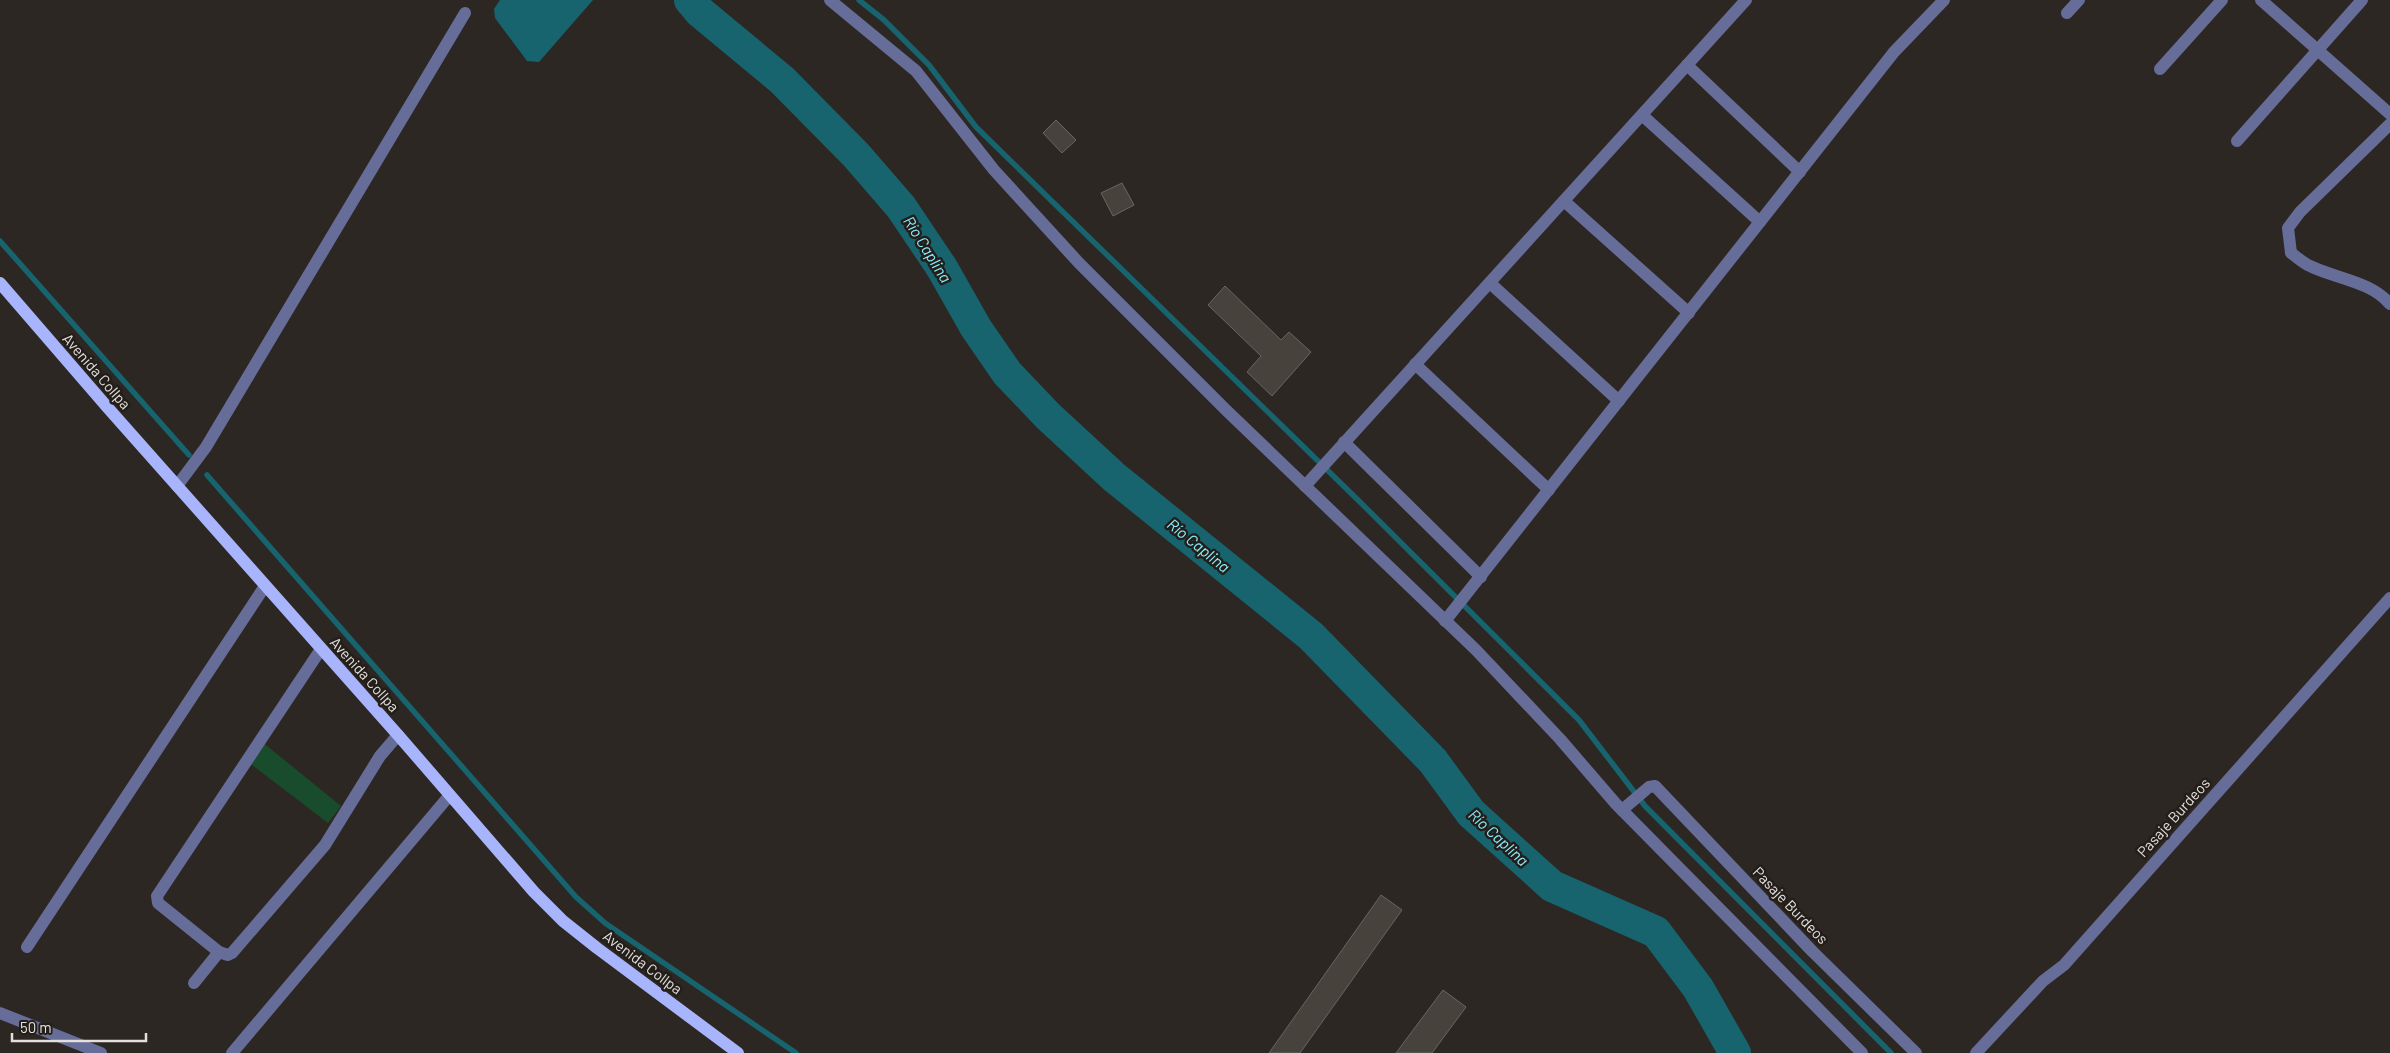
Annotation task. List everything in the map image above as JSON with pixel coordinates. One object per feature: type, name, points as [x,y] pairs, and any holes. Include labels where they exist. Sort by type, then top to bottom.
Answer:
[{"type":"main road","name":"Avenida Collpa","points":[[0,283],[534,892],[563,922],[738,1053]]},
{"type":"street","points":[[830,0],[916,71],[994,170],[1080,263],[1305,486],[1445,621],[1560,738],[1622,810],[1862,1053]]},
{"type":"street","points":[[1305,486],[1746,0]]},
{"type":"street","points":[[1445,621],[1894,52],[1944,0]]},
{"type":"street","points":[[2067,13],[2079,0]]},
{"type":"street","points":[[2160,69],[2222,0]]},
{"type":"street","points":[[2261,0],[2390,114]]},
{"type":"street","points":[[2237,141],[2362,0]]},
{"type":"street","points":[[177,486],[206,446],[465,13]]},
{"type":"street","points":[[1688,65],[1800,172]]},
{"type":"street","points":[[1642,115],[1760,222]]},
{"type":"street","points":[[2387,295],[2310,266],[2291,253],[2288,228],[2300,212],[2390,124]]},
{"type":"street","points":[[1564,201],[1689,313]]},
{"type":"street","points":[[1490,282],[1619,401]]},
{"type":"street","points":[[1415,364],[1549,490]]},
{"type":"street","points":[[1344,442],[1481,577]]},
{"type":"street","points":[[27,947],[265,586]]},
{"type":"street","name":"Pasaje Burdeos","points":[[1976,1053],[2043,981],[2064,965],[2390,598]]},
{"type":"street","points":[[321,649],[157,896],[158,903],[163,909],[219,952],[228,955],[232,953],[325,845],[380,756],[398,735]]},
{"type":"street","name":"Pasaje Burdeos","points":[[1622,810],[1648,786],[1655,786],[1812,951],[1916,1053]]},
{"type":"street","points":[[232,1053],[449,796]]},
{"type":"street","points":[[194,983],[219,952]]},
{"type":"street","points":[[0,1013],[101,1053]]},
{"type":"green space","points":[[261,741],[341,806],[328,823],[248,762]]},
{"type":"water","points":[[500,0],[593,0],[539,62],[527,61],[495,18],[494,9]]},
{"type":"building","points":[[1056,120],[1076,140],[1062,153],[1043,133]]},
{"type":"building","points":[[1122,183],[1134,205],[1113,216],[1101,193]]},
{"type":"building","points":[[1225,286],[1281,340],[1289,332],[1311,352],[1272,396],[1247,372],[1261,356],[1208,305]]},
{"type":"building","points":[[1381,895],[1402,910],[1300,1053],[1269,1053]]},
{"type":"building","points":[[1443,990],[1466,1007],[1432,1053],[1396,1053]]},
{"type":"waterway","name":"Río Caplina","points":[[690,0],[700,12],[782,80],[856,155],[901,207],[942,268],[976,328],[1007,373],[1048,416],[1114,477],[1311,636],[1433,761],[1471,813],[1552,886],[1656,932],[1698,988],[1735,1053]]},
{"type":"waterway","points":[[859,0],[884,20],[929,65],[976,127],[1358,500],[1579,720],[1645,806],[1891,1053]]},
{"type":"waterway","points":[[0,241],[189,455]]},
{"type":"waterway","points":[[207,475],[576,897],[605,923],[796,1053]]}]
